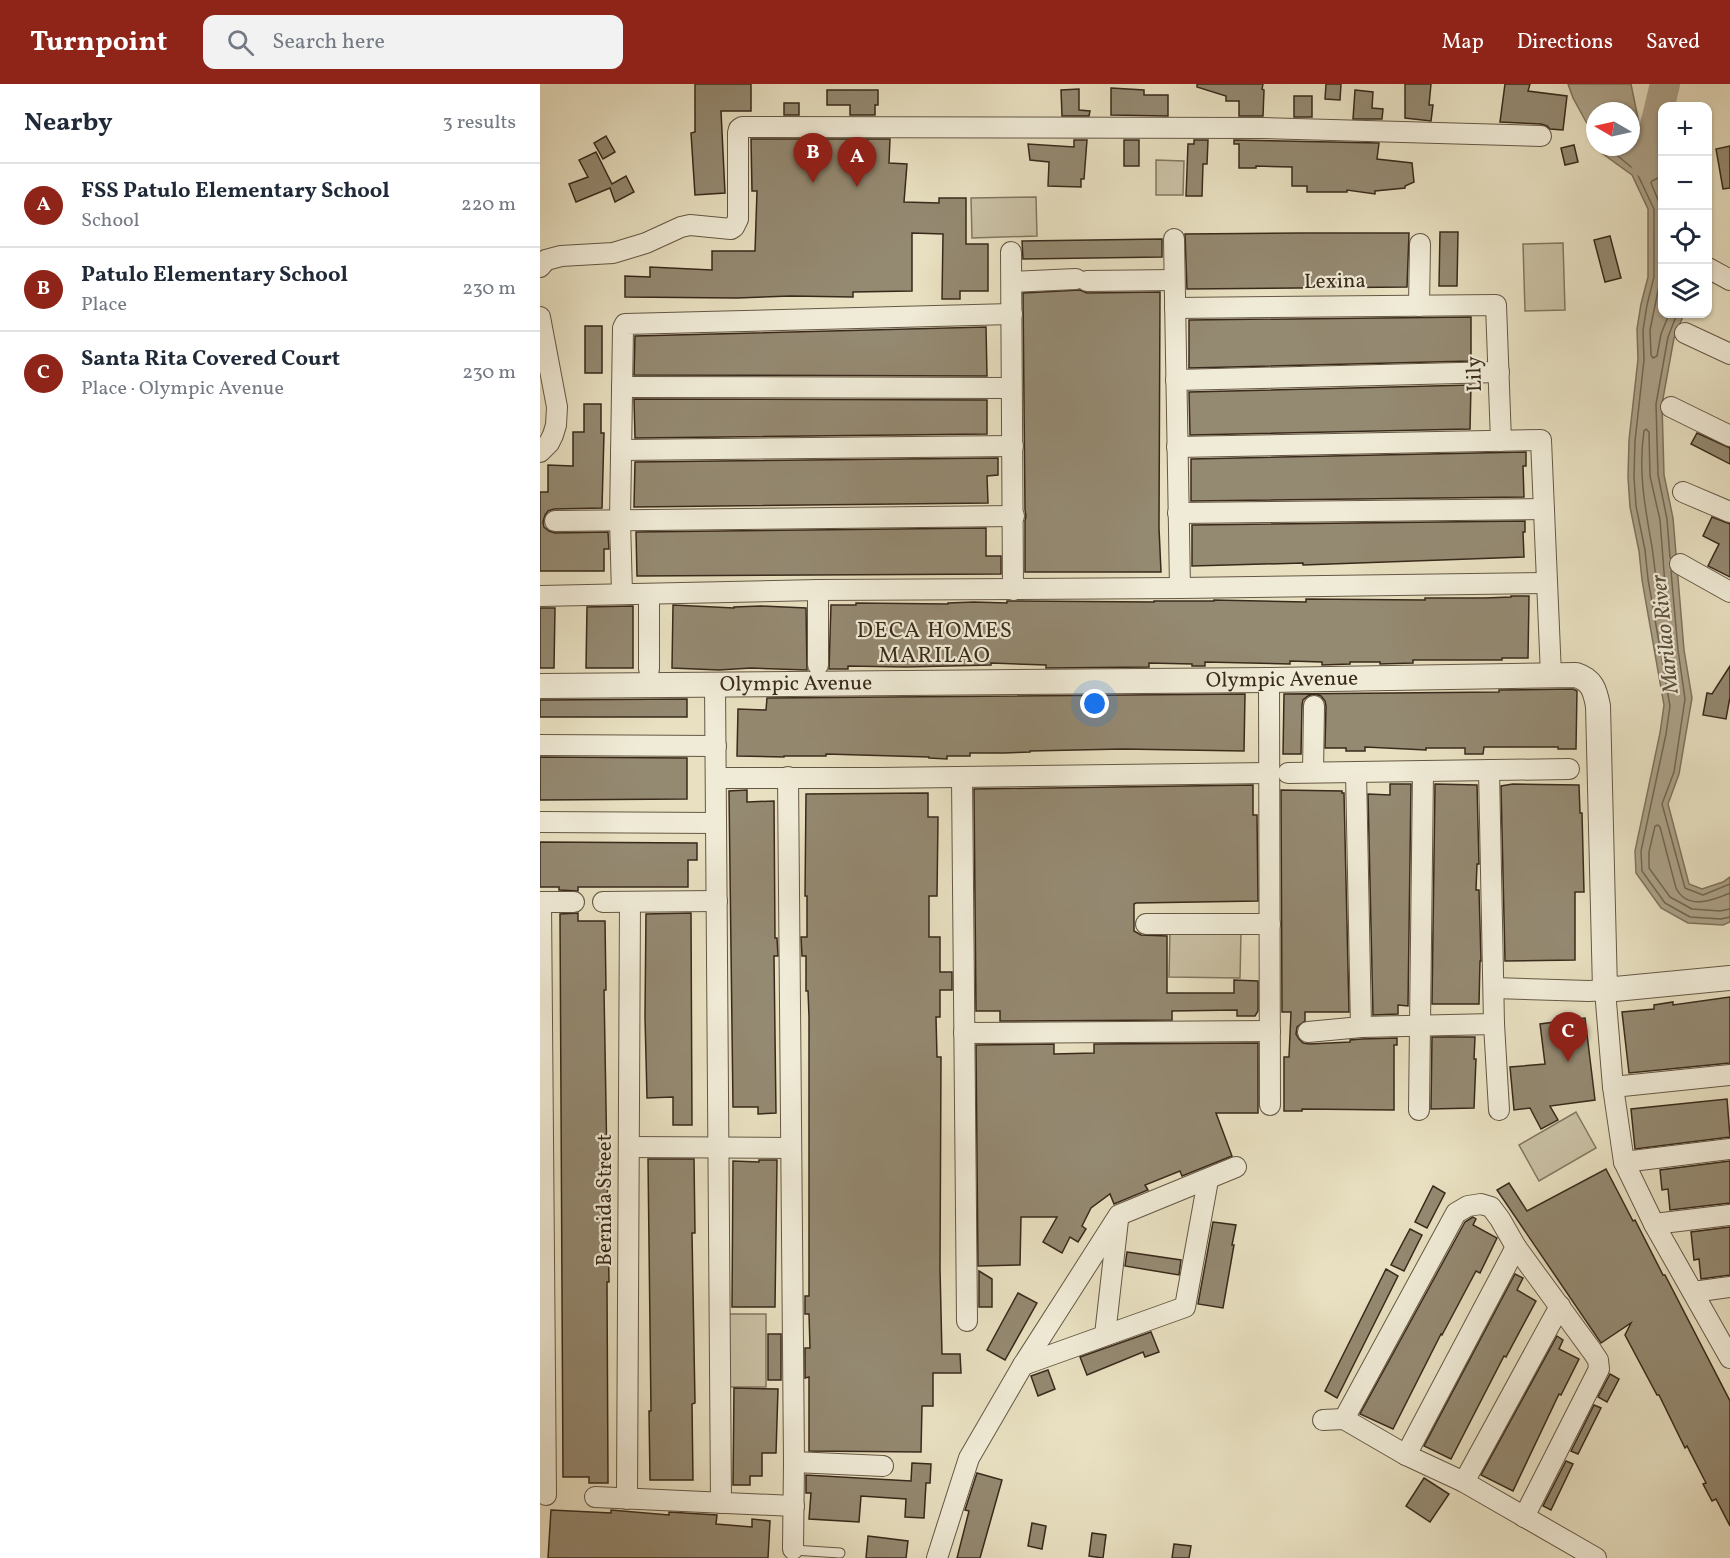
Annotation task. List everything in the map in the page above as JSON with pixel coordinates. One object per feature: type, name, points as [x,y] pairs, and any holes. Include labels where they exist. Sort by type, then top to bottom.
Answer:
[{"type":"street","points":[[540,267],[546,260],[561,256],[613,253],[646,243],[690,225],[731,229],[734,227],[738,219],[738,133],[742,127],[1263,128],[1541,136]]},
{"type":"street","points":[[1174,238],[1180,588]]},
{"type":"street","points":[[1419,306],[1420,244]]},
{"type":"street","points":[[1011,252],[1013,590]]},
{"type":"street","points":[[1712,271],[1730,280]]},
{"type":"street","points":[[1012,282],[1174,280]]},
{"type":"street","name":"Lexina","points":[[1175,308],[1496,305]]},
{"type":"street","name":"Lily","points":[[1496,305],[1501,441]]},
{"type":"street","points":[[622,594],[620,520],[623,328],[627,323],[1012,314]]},
{"type":"street","points":[[540,317],[557,407],[553,435],[540,452]]},
{"type":"street","points":[[1685,333],[1730,354]]},
{"type":"street","points":[[1176,380],[1499,372]]},
{"type":"street","points":[[622,387],[1011,388]]},
{"type":"street","points":[[1671,407],[1730,436]]},
{"type":"street","points":[[1177,447],[1541,440],[1551,675]]},
{"type":"street","points":[[621,450],[1012,446]]},
{"type":"street","points":[[1683,492],[1730,512]]},
{"type":"street","points":[[1178,513],[1544,509]]},
{"type":"street","points":[[555,521],[1014,516]]},
{"type":"street","points":[[1680,564],[1730,592]]},
{"type":"street","points":[[540,596],[818,590],[1013,590],[1547,583]]},
{"type":"street","points":[[818,590],[819,665]]},
{"type":"street","points":[[649,594],[650,669]]},
{"type":"street","name":"Olympic Avenue","points":[[540,686],[1576,675],[1588,681],[1596,694],[1605,990]]},
{"type":"street","points":[[1269,680],[1278,773],[1270,924],[1270,1105]]},
{"type":"street","points":[[715,685],[721,1503]]},
{"type":"street","points":[[1313,772],[1314,706]]},
{"type":"street","points":[[540,745],[716,746]]},
{"type":"street","points":[[716,778],[1569,769]]},
{"type":"street","points":[[1489,770],[1494,1024],[1499,1110]]},
{"type":"street","points":[[1419,1110],[1422,771]]},
{"type":"street","points":[[1356,772],[1361,1027]]},
{"type":"street","points":[[788,777],[794,1462],[792,1553]]},
{"type":"street","points":[[962,777],[967,1321]]},
{"type":"street","points":[[540,822],[716,823]]},
{"type":"street","points":[[603,902],[717,901]]},
{"type":"street","points":[[548,1496],[542,1153],[541,902],[574,902]]},
{"type":"street","name":"Bernida Street","points":[[627,1498],[630,902]]},
{"type":"street","points":[[1146,924],[1270,924]]},
{"type":"street","points":[[1494,988],[1589,991],[1730,978]]},
{"type":"street","points":[[1605,990],[1614,1088],[1624,1162],[1654,1224],[1729,1354]]},
{"type":"street","points":[[1308,1032],[1361,1027],[1494,1024]]},
{"type":"street","points":[[964,1033],[1270,1030]]},
{"type":"street","points":[[1614,1088],[1730,1076]]},
{"type":"street","points":[[629,1147],[791,1149]]},
{"type":"street","points":[[1624,1162],[1730,1149]]},
{"type":"street","points":[[937,1558],[969,1458],[1023,1365],[1119,1215],[1236,1167]]},
{"type":"street","points":[[1023,1365],[1185,1307],[1208,1180]]},
{"type":"street","points":[[1344,1419],[1456,1213],[1468,1206],[1481,1204],[1491,1207],[1516,1247],[1598,1360],[1599,1369],[1524,1517]]},
{"type":"street","points":[[1105,1335],[1119,1215]]},
{"type":"street","points":[[1654,1224],[1730,1215]]},
{"type":"street","points":[[1406,1455],[1516,1247]]},
{"type":"street","points":[[1693,1292],[1730,1287]]},
{"type":"street","points":[[1464,1482],[1560,1306]]},
{"type":"street","points":[[1323,1420],[1344,1419],[1406,1455],[1464,1482],[1589,1556]]},
{"type":"street","points":[[794,1462],[883,1466]]},
{"type":"street","points":[[595,1497],[794,1506]]},
{"type":"lane","points":[[792,1553],[840,1553]]},
{"type":"shaded area","points":[[1156,160],[1184,161],[1183,195],[1156,195]]},
{"type":"shaded area","points":[[1036,197],[1037,236],[972,238],[971,198]]},
{"type":"shaded area","points":[[1563,243],[1565,310],[1525,311],[1523,244]]},
{"type":"shaded area","points":[[1170,930],[1241,932],[1240,978],[1169,977]]},
{"type":"shaded area","points":[[1576,1112],[1596,1148],[1539,1181],[1519,1145]]},
{"type":"shaded area","points":[[727,1314],[766,1314],[766,1387],[727,1387]]},
{"type":"water","points":[[1568,84],[1631,84],[1635,102],[1586,102],[1586,122]]},
{"type":"water","name":"Marilao River","points":[[1640,128],[1648,168],[1658,163],[1658,318],[1682,318],[1674,338],[1662,404],[1664,475],[1673,518],[1684,650],[1692,698],[1679,774],[1668,804],[1689,884],[1702,889],[1723,882],[1730,877],[1730,922],[1723,925],[1688,923],[1661,908],[1636,873],[1635,851],[1664,705],[1630,507],[1628,477],[1629,440],[1638,359],[1637,329],[1648,277],[1648,209],[1632,175],[1606,156],[1640,156]]},
{"type":"building","points":[[695,84],[751,84],[751,111],[721,111],[725,193],[695,195],[691,133],[695,132]]},
{"type":"building","points":[[1197,84],[1263,84],[1263,116],[1239,116],[1239,101],[1226,101],[1226,96],[1197,87]]},
{"type":"building","points":[[1326,84],[1341,84],[1340,100],[1325,99]]},
{"type":"building","points":[[1405,84],[1431,84],[1429,105],[1433,105],[1431,121],[1405,118]]},
{"type":"building","points":[[1505,84],[1530,84],[1528,91],[1567,96],[1563,130],[1550,129],[1541,124],[1500,122]]},
{"type":"building","points":[[1111,88],[1144,90],[1144,95],[1168,95],[1168,116],[1111,115]]},
{"type":"building","points":[[1079,89],[1079,110],[1090,111],[1089,116],[1062,116],[1061,90]]},
{"type":"building","points":[[827,90],[878,90],[875,115],[850,115],[850,105],[827,105]]},
{"type":"building","points":[[1355,90],[1373,92],[1372,108],[1383,109],[1382,119],[1353,119]]},
{"type":"building","points":[[1294,96],[1312,96],[1312,117],[1294,117]]},
{"type":"building","points":[[784,103],[799,103],[799,115],[784,115]]},
{"type":"building","points":[[606,136],[615,152],[603,159],[594,143]]},
{"type":"building","points":[[751,139],[890,139],[889,163],[907,164],[904,202],[939,203],[939,198],[966,198],[966,244],[988,244],[988,291],[960,291],[960,299],[942,299],[943,234],[912,233],[912,291],[853,292],[853,297],[625,297],[625,276],[650,277],[650,267],[712,270],[712,251],[755,251],[757,191],[752,191]]},
{"type":"building","points":[[1074,140],[1087,140],[1084,179],[1081,179],[1081,187],[1048,186],[1049,162],[1030,160],[1028,144],[1074,147]]},
{"type":"building","points":[[1124,140],[1139,140],[1139,166],[1124,166]]},
{"type":"building","points":[[1194,140],[1208,140],[1207,164],[1203,164],[1202,196],[1186,196],[1188,144],[1194,144]]},
{"type":"building","points":[[1234,140],[1379,143],[1377,159],[1412,163],[1414,182],[1405,188],[1375,191],[1375,194],[1347,190],[1347,192],[1307,192],[1307,186],[1292,186],[1292,167],[1239,168],[1239,144],[1234,144]]},
{"type":"building","points":[[1574,145],[1578,162],[1565,165],[1561,148]]},
{"type":"building","points":[[1730,146],[1730,188],[1723,189],[1716,149]]},
{"type":"building","points":[[596,152],[612,184],[626,176],[634,192],[615,202],[610,188],[576,202],[569,184],[588,177],[579,160]]},
{"type":"building","points":[[1440,232],[1458,232],[1457,286],[1439,286]]},
{"type":"building","points":[[1409,233],[1407,287],[1187,289],[1185,234]]},
{"type":"building","points":[[1610,236],[1621,278],[1605,282],[1594,240]]},
{"type":"building","points":[[1162,239],[1162,257],[1023,259],[1022,241]]},
{"type":"building","points":[[1080,290],[1087,293],[1160,292],[1159,528],[1161,572],[1025,572],[1023,293]]},
{"type":"building","points":[[1471,317],[1471,361],[1189,368],[1189,320]]},
{"type":"building","points":[[585,326],[602,326],[602,373],[585,373]]},
{"type":"building","points":[[986,327],[987,376],[634,375],[635,336]]},
{"type":"building","points":[[1471,385],[1470,429],[1190,435],[1189,392]]},
{"type":"building","points":[[634,399],[987,400],[987,434],[635,438]]},
{"type":"building","points":[[584,404],[601,404],[601,433],[604,433],[602,508],[554,509],[548,511],[543,522],[544,527],[555,533],[608,532],[609,549],[604,549],[604,571],[540,571],[540,492],[548,492],[548,465],[573,466],[573,432],[584,432]]},
{"type":"building","points":[[1697,433],[1730,448],[1730,464],[1691,444]]},
{"type":"building","points":[[1526,452],[1526,466],[1523,466],[1524,497],[1191,501],[1191,459]]},
{"type":"building","points":[[998,458],[998,475],[987,476],[988,503],[634,507],[635,462]]},
{"type":"building","points":[[1712,517],[1730,524],[1730,577],[1708,566],[1719,544],[1703,536]]},
{"type":"building","points":[[1525,521],[1524,557],[1303,565],[1303,563],[1192,566],[1192,525]]},
{"type":"building","points":[[986,528],[986,556],[1001,556],[1001,574],[637,576],[636,532]]},
{"type":"building","points":[[1529,596],[1528,658],[1413,660],[1413,663],[1380,664],[1380,662],[1350,662],[1350,664],[1322,665],[1322,662],[1290,661],[1290,664],[1205,662],[1205,666],[1149,663],[1149,667],[1046,668],[1046,665],[991,663],[991,665],[906,667],[848,666],[848,669],[829,669],[831,605],[1007,603],[1007,601],[1306,602],[1306,599],[1425,600],[1425,598]]},
{"type":"building","points":[[673,605],[806,608],[807,670],[672,668]]},
{"type":"building","points":[[633,606],[633,668],[586,668],[587,607]]},
{"type":"building","points":[[540,608],[555,608],[554,668],[540,668]]},
{"type":"building","points":[[1730,666],[1730,697],[1726,719],[1703,715],[1707,693],[1712,694]]},
{"type":"building","points":[[1573,689],[1577,691],[1576,749],[1484,747],[1483,754],[1465,754],[1465,748],[1426,748],[1426,750],[1365,747],[1365,751],[1346,751],[1346,748],[1325,748],[1325,701],[1321,696],[1314,694],[1303,700],[1301,754],[1283,754],[1284,694]]},
{"type":"building","points":[[1245,694],[1244,751],[1122,749],[1030,751],[970,753],[970,756],[947,756],[947,759],[826,754],[826,756],[784,757],[737,756],[738,709],[766,710],[767,698]]},
{"type":"building","points":[[687,699],[687,717],[540,717],[540,700]]},
{"type":"building","points":[[540,757],[687,758],[687,799],[540,800]]},
{"type":"building","points":[[1390,784],[1411,784],[1408,1006],[1398,1005],[1398,1014],[1373,1015],[1368,794],[1390,795]]},
{"type":"building","points":[[1435,784],[1477,785],[1479,864],[1477,864],[1476,890],[1479,890],[1481,961],[1479,1004],[1432,1004]]},
{"type":"building","points":[[1513,784],[1579,785],[1584,892],[1575,892],[1575,960],[1505,961],[1501,786]]},
{"type":"building","points":[[1253,785],[1253,815],[1257,815],[1258,901],[1136,903],[1134,904],[1134,931],[1141,935],[1167,936],[1167,993],[1234,993],[1234,980],[1258,981],[1258,1011],[1255,1016],[1237,1016],[1237,1010],[1172,1011],[1172,1020],[1000,1021],[1000,1011],[976,1011],[974,789]]},
{"type":"building","points":[[747,790],[747,802],[774,801],[775,938],[777,938],[778,956],[774,956],[776,1113],[758,1114],[758,1107],[733,1107],[729,791]]},
{"type":"building","points":[[1281,790],[1342,791],[1344,793],[1349,1012],[1305,1012],[1305,1021],[1297,1027],[1296,1034],[1303,1043],[1309,1044],[1397,1038],[1397,1045],[1394,1045],[1394,1110],[1302,1109],[1302,1111],[1284,1111],[1284,1057],[1289,1057],[1291,1012],[1282,1012]]},
{"type":"building","points":[[928,793],[928,817],[938,817],[937,896],[929,896],[929,937],[940,937],[940,972],[952,972],[952,990],[940,990],[940,1017],[936,1017],[937,1057],[941,1057],[942,1354],[960,1354],[961,1373],[933,1373],[933,1406],[922,1406],[921,1452],[809,1451],[809,1377],[805,1378],[805,1348],[810,1348],[809,1314],[805,1314],[805,1296],[809,1296],[809,1017],[806,956],[802,956],[801,937],[807,937],[806,794]]},
{"type":"building","points":[[540,842],[697,843],[697,860],[688,860],[688,887],[578,887],[578,891],[559,890],[559,887],[540,887]]},
{"type":"building","points":[[578,913],[578,921],[605,921],[609,1282],[607,1282],[608,1483],[589,1483],[589,1477],[563,1477],[560,914]]},
{"type":"building","points":[[691,913],[692,1125],[673,1125],[673,1097],[647,1098],[646,914]]},
{"type":"building","points":[[1730,997],[1730,1063],[1629,1073],[1622,1012],[1654,1009],[1654,1005],[1673,1002],[1673,1005]]},
{"type":"building","points":[[1585,1018],[1595,1100],[1550,1106],[1558,1120],[1541,1129],[1530,1108],[1514,1110],[1510,1067],[1545,1064],[1540,1024]]},
{"type":"building","points":[[1432,1037],[1475,1037],[1474,1108],[1431,1109]]},
{"type":"building","points":[[1258,1043],[1258,1113],[1216,1113],[1232,1156],[1182,1176],[1180,1171],[1145,1185],[1148,1190],[1114,1204],[1110,1194],[1091,1208],[1082,1226],[1086,1229],[1078,1242],[1070,1237],[1062,1253],[1043,1242],[1057,1217],[1021,1217],[1020,1265],[978,1266],[976,1045],[1054,1044],[1054,1054],[1094,1053],[1094,1044]]},
{"type":"building","points":[[1727,1099],[1730,1137],[1635,1149],[1631,1109]]},
{"type":"building","points":[[648,1159],[694,1159],[693,1480],[650,1480]]},
{"type":"building","points":[[759,1160],[777,1160],[775,1307],[732,1307],[733,1161],[759,1162]]},
{"type":"building","points":[[1730,1161],[1730,1203],[1670,1210],[1668,1189],[1662,1190],[1660,1170]]},
{"type":"building","points":[[1606,1169],[1665,1275],[1730,1401],[1730,1526],[1716,1499],[1712,1501],[1703,1484],[1706,1483],[1687,1446],[1685,1448],[1659,1395],[1625,1335],[1631,1323],[1601,1343],[1497,1190],[1509,1183],[1527,1211]]},
{"type":"building","points":[[1433,1186],[1445,1193],[1427,1228],[1415,1222]]},
{"type":"building","points":[[1473,1217],[1476,1219],[1473,1225],[1497,1238],[1480,1273],[1476,1271],[1441,1334],[1393,1429],[1360,1414],[1465,1222]]},
{"type":"building","points":[[1213,1222],[1236,1225],[1223,1308],[1198,1304]]},
{"type":"building","points":[[1730,1227],[1730,1275],[1701,1279],[1699,1259],[1694,1260],[1691,1232]]},
{"type":"building","points":[[1410,1229],[1422,1235],[1404,1271],[1391,1265]]},
{"type":"building","points":[[1127,1252],[1181,1260],[1179,1275],[1125,1266]]},
{"type":"building","points":[[1386,1269],[1398,1276],[1337,1398],[1325,1391]]},
{"type":"building","points":[[979,1271],[992,1279],[992,1307],[979,1307]]},
{"type":"building","points":[[1515,1274],[1523,1278],[1517,1290],[1536,1301],[1506,1357],[1504,1356],[1451,1459],[1424,1446]]},
{"type":"building","points":[[1018,1293],[1037,1303],[1005,1360],[987,1350]]},
{"type":"building","points":[[1151,1332],[1159,1352],[1145,1357],[1143,1352],[1087,1375],[1080,1357]]},
{"type":"building","points":[[768,1334],[781,1334],[781,1380],[768,1380]]},
{"type":"building","points":[[1557,1336],[1563,1340],[1559,1349],[1579,1359],[1561,1395],[1559,1394],[1513,1491],[1481,1475]]},
{"type":"building","points":[[1048,1370],[1055,1389],[1038,1396],[1031,1376]]},
{"type":"building","points":[[1610,1374],[1619,1379],[1607,1402],[1598,1397]]},
{"type":"building","points":[[734,1388],[778,1389],[776,1453],[762,1453],[762,1476],[750,1476],[750,1485],[733,1485]]},
{"type":"building","points":[[1594,1405],[1601,1408],[1578,1454],[1571,1451]]},
{"type":"building","points":[[1566,1461],[1573,1464],[1551,1510],[1543,1506]]},
{"type":"building","points":[[912,1463],[931,1464],[930,1483],[926,1483],[924,1518],[905,1517],[906,1499],[861,1496],[859,1522],[809,1519],[811,1493],[806,1493],[806,1475],[911,1481]]},
{"type":"building","points":[[977,1473],[1002,1480],[980,1558],[957,1558],[969,1511],[965,1510]]},
{"type":"building","points":[[1424,1478],[1449,1494],[1430,1522],[1406,1506]]},
{"type":"building","points":[[551,1510],[611,1513],[611,1510],[669,1515],[669,1512],[717,1515],[716,1524],[752,1527],[752,1519],[770,1521],[768,1558],[548,1558]]},
{"type":"building","points":[[1032,1523],[1046,1526],[1042,1549],[1028,1546]]},
{"type":"building","points":[[1092,1533],[1106,1535],[1103,1558],[1089,1556]]},
{"type":"building","points":[[868,1536],[908,1541],[906,1558],[866,1558]]},
{"type":"building","points":[[1174,1544],[1191,1546],[1189,1558],[1172,1558]]},
{"type":"waterway","points":[[1646,163],[1665,84]]},
{"type":"place","name":"Patulo Elementary School","points":[[813,183]]},
{"type":"place","name":"FSS Patulo Elementary School","points":[[857,187]]},
{"type":"place","name":"Santa Rita Covered Court","points":[[1568,1062]]},
{"type":"district","name":"DECA HOMES MARILAO","points":[[935,644]]}]
